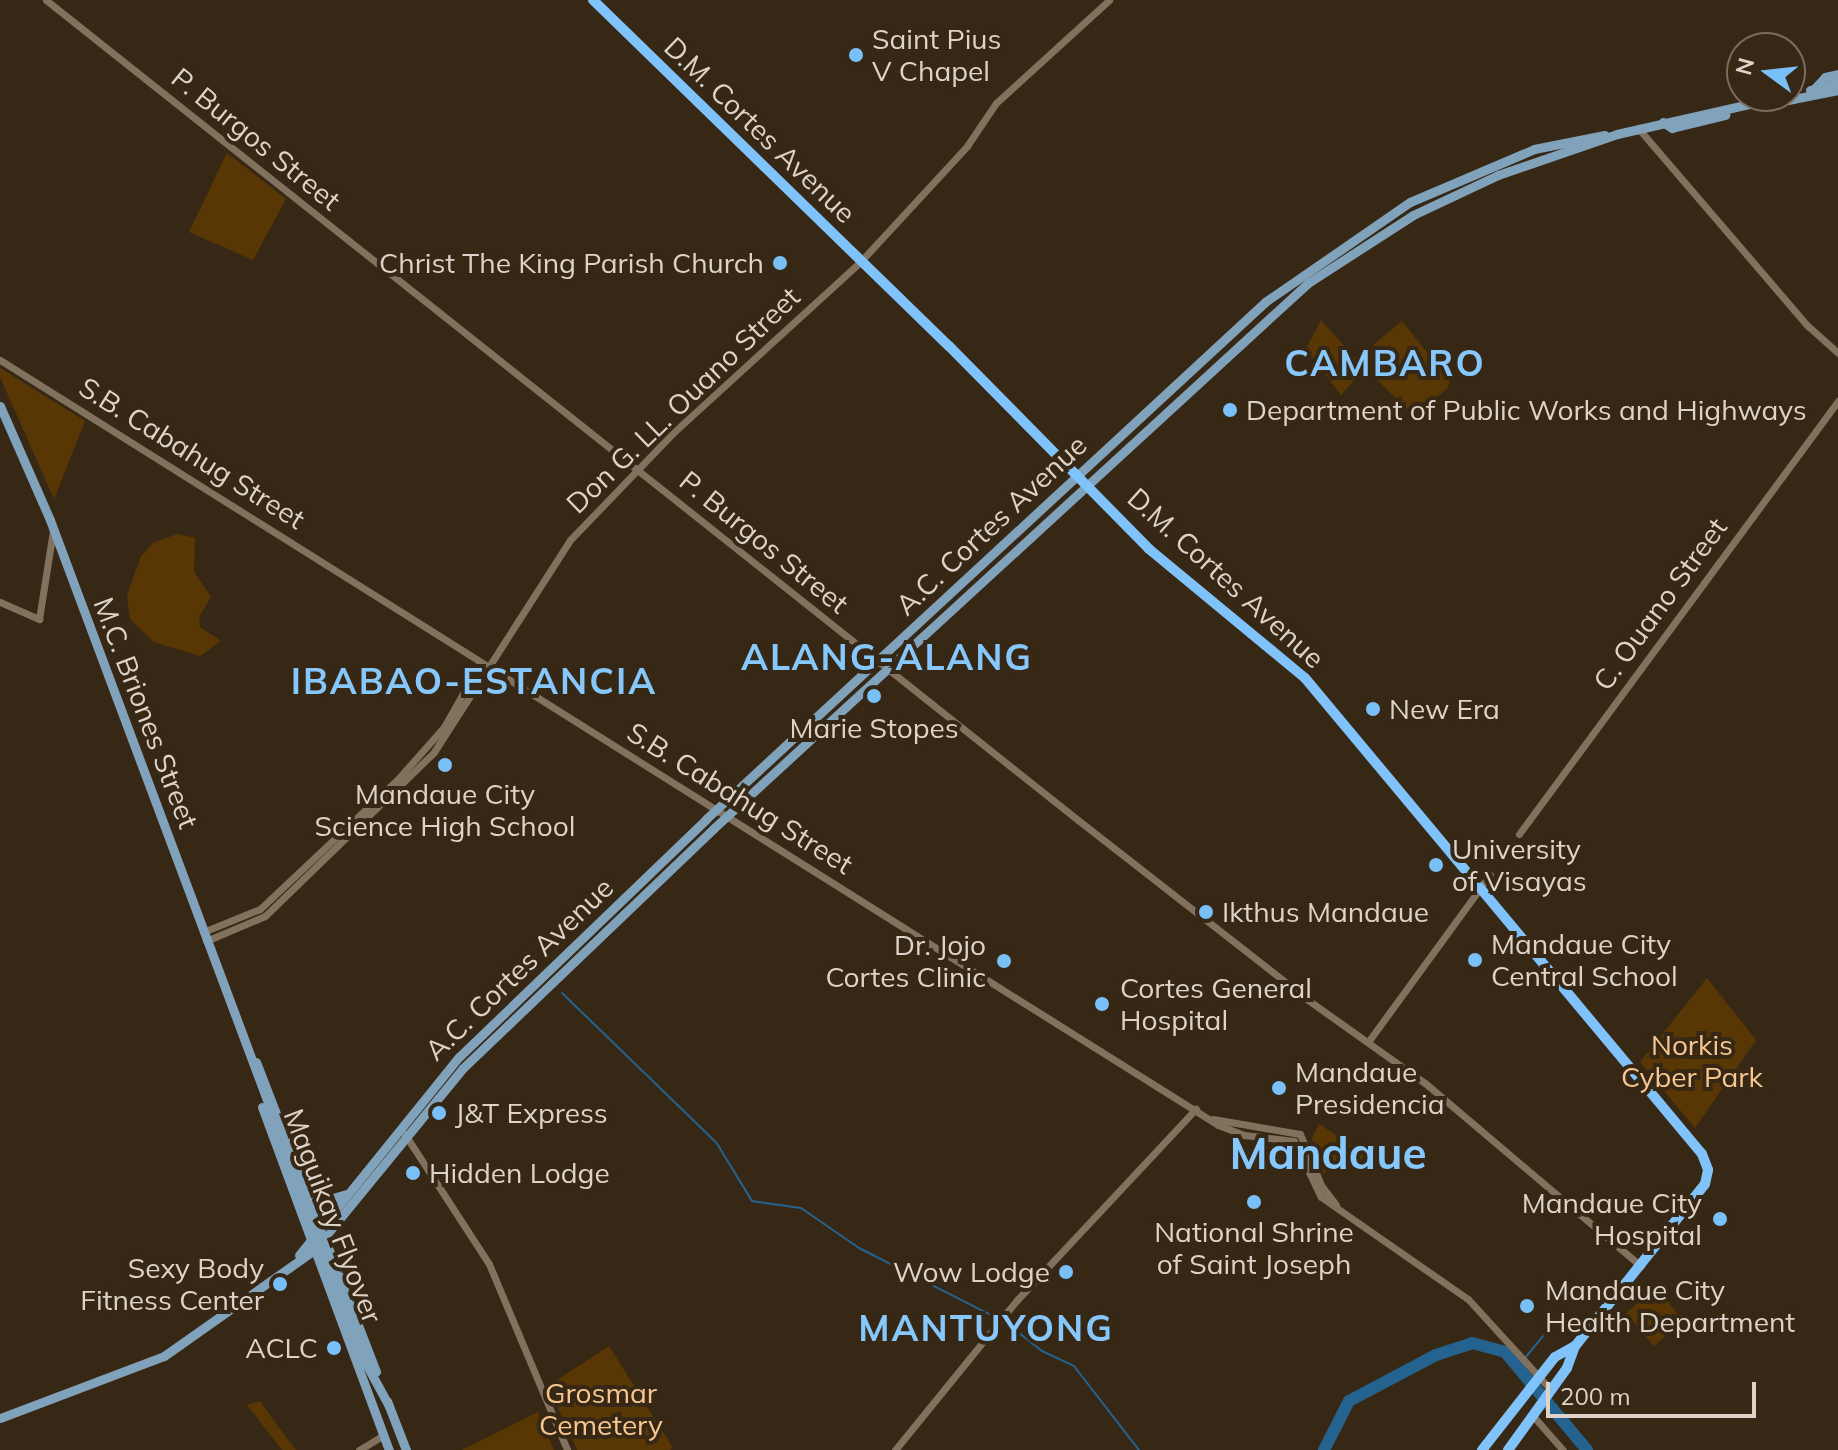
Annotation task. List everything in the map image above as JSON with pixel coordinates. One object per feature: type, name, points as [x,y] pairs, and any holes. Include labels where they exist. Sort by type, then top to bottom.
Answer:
[{"type":"highway","name":"D.M. Cortes Avenue","points":[[593,0],[1155,554],[1303,676],[1478,890],[1691,1140],[1708,1170],[1705,1184],[1641,1266]]},
{"type":"highway","points":[[1508,1450],[1551,1390],[1575,1346],[1641,1266]]},
{"type":"highway","points":[[1482,1450],[1537,1373],[1575,1346]]},
{"type":"main road","points":[[1814,89],[1825,77],[1838,74]]},
{"type":"main road","points":[[1806,91],[1838,83]]},
{"type":"main road","points":[[1663,122],[1672,128],[1838,90]]},
{"type":"main road","name":"A.C. Cortes Avenue","points":[[308,1238],[323,1226],[399,1126],[459,1057],[639,883],[960,585],[1308,283],[1413,215],[1498,175],[1617,134],[1726,108]]},
{"type":"main road","name":"A.C. Cortes Avenue","points":[[314,1250],[463,1068],[967,593],[1220,343],[1298,276],[1410,202],[1534,149],[1575,137],[1617,134]]},
{"type":"main road","points":[[1220,343],[1228,352]]},
{"type":"main road","name":"M.C. Briones Street","points":[[0,406],[54,528],[260,1086]]},
{"type":"main road","points":[[960,585],[967,593]]},
{"type":"main road","points":[[798,733],[807,742]]},
{"type":"main road","points":[[639,883],[647,892]]},
{"type":"main road","name":"M.C. Briones Street","points":[[243,1038],[268,1083],[406,1450]]},
{"type":"main road","name":"M.C. Briones Street","points":[[243,1038],[254,1086],[389,1450]]},
{"type":"main road","name":"Maguikay Flyover","points":[[260,1086],[364,1358]]},
{"type":"main road","points":[[310,1192],[326,1200],[350,1192]]},
{"type":"main road","points":[[321,1268],[327,1258],[336,1260],[343,1218]]},
{"type":"main road","points":[[299,1255],[308,1238]]},
{"type":"main road","points":[[0,1418],[164,1356],[299,1255],[314,1250]]},
{"type":"main road","name":"M.C. Briones Street","points":[[364,1358],[389,1406]]},
{"type":"main road","name":"M.C. Briones Street","points":[[364,1358],[375,1410]]},
{"type":"street","name":"P. Burgos Street","points":[[46,0],[887,667],[1368,1042],[1425,1083],[1641,1266]]},
{"type":"street","name":"Don G. LL. Ouano Street","points":[[204,937],[260,909],[386,795],[446,729],[484,665],[552,564],[637,468],[861,261],[932,187],[1019,79],[1109,0]]},
{"type":"street","points":[[1638,128],[1808,326],[1838,353]]},
{"type":"street","name":"S.B. Cabahug Street","points":[[0,360],[1196,1109],[1213,1119],[1297,1138],[1315,1189],[1468,1299],[1551,1390]]},
{"type":"street","name":"C. Ouano Street","points":[[1519,834],[1838,401]]},
{"type":"street","points":[[0,602],[39,619],[54,528]]},
{"type":"street","points":[[1368,1042],[1490,875]]},
{"type":"street","points":[[895,1450],[1005,1315],[1196,1109]]},
{"type":"street","points":[[399,1126],[489,1264],[567,1450]]},
{"type":"street","points":[[1533,1416],[1563,1450]]},
{"type":"street","points":[[359,1450],[384,1435]]},
{"type":"green space","points":[[227,153],[286,199],[253,260],[189,232]]},
{"type":"green space","points":[[1321,320],[1356,359],[1402,321],[1450,381],[1447,389],[1413,415],[1365,368],[1341,395],[1306,349]]},
{"type":"green space","points":[[0,368],[85,421],[54,499],[0,377]]},
{"type":"green space","points":[[177,534],[195,538],[194,572],[211,597],[199,617],[200,627],[221,641],[200,656],[154,642],[130,619],[127,595],[141,556],[153,543]]},
{"type":"green space","name":"Norkis Cyber Park","points":[[1707,978],[1756,1040],[1695,1128],[1640,1062]]},
{"type":"green space","points":[[1319,1124],[1365,1154],[1353,1169],[1333,1164],[1323,1175],[1312,1138]]},
{"type":"green space","points":[[1656,1288],[1684,1321],[1654,1346],[1626,1313]]},
{"type":"green space","name":"Grosmar Cemetery","points":[[609,1346],[673,1448],[670,1450],[577,1450],[548,1386]]},
{"type":"green space","points":[[260,1401],[296,1450],[282,1450],[247,1405]]},
{"type":"green space","points":[[538,1412],[554,1450],[462,1450]]},
{"type":"waterway","points":[[562,993],[716,1142],[752,1201],[801,1208],[859,1248],[999,1319]]},
{"type":"waterway","points":[[1525,1358],[1562,1313]]},
{"type":"waterway","points":[[1005,1322],[1042,1351],[1074,1366],[1139,1450]]},
{"type":"waterway","points":[[1324,1450],[1349,1401],[1436,1355],[1472,1343],[1505,1352],[1587,1450]]},
{"type":"place","name":"Saint Pius V Chapel","points":[[856,55]]},
{"type":"place","name":"Christ The King Parish Church","points":[[780,263]]},
{"type":"place","name":"Department of Public Works and Highways","points":[[1230,410]]},
{"type":"place","name":"Marie Stopes","points":[[874,696]]},
{"type":"place","name":"New Era","points":[[1373,709]]},
{"type":"place","name":"Mandaue City Science High School","points":[[445,765]]},
{"type":"place","name":"University of Visayas","points":[[1436,865]]},
{"type":"place","name":"Ikthus Mandaue","points":[[1206,912]]},
{"type":"place","name":"Mandaue City Central School","points":[[1475,960]]},
{"type":"place","name":"Dr. Jojo Cortes Clinic","points":[[1004,961]]},
{"type":"place","name":"Cortes General Hospital","points":[[1102,1004]]},
{"type":"place","name":"Mandaue Presidencia","points":[[1279,1088]]},
{"type":"place","name":"J&T Express","points":[[439,1113]]},
{"type":"place","name":"Hidden Lodge","points":[[413,1173]]},
{"type":"place","name":"National Shrine of Saint Joseph","points":[[1254,1202]]},
{"type":"place","name":"Mandaue City Hospital","points":[[1720,1219]]},
{"type":"place","name":"Wow Lodge","points":[[1066,1272]]},
{"type":"place","name":"Sexy Body Fitness Center","points":[[280,1284]]},
{"type":"place","name":"Mandaue City Health Department","points":[[1527,1306]]},
{"type":"place","name":"ACLC","points":[[334,1348]]},
{"type":"district","name":"CAMBARO","points":[[1385,363]]},
{"type":"district","name":"ALANG-ALANG","points":[[887,657]]},
{"type":"district","name":"IBABAO-ESTANCIA","points":[[474,681]]},
{"type":"district","name":"Mandaue","points":[[1328,1153]]},
{"type":"district","name":"MANTUYONG","points":[[986,1328]]}]
